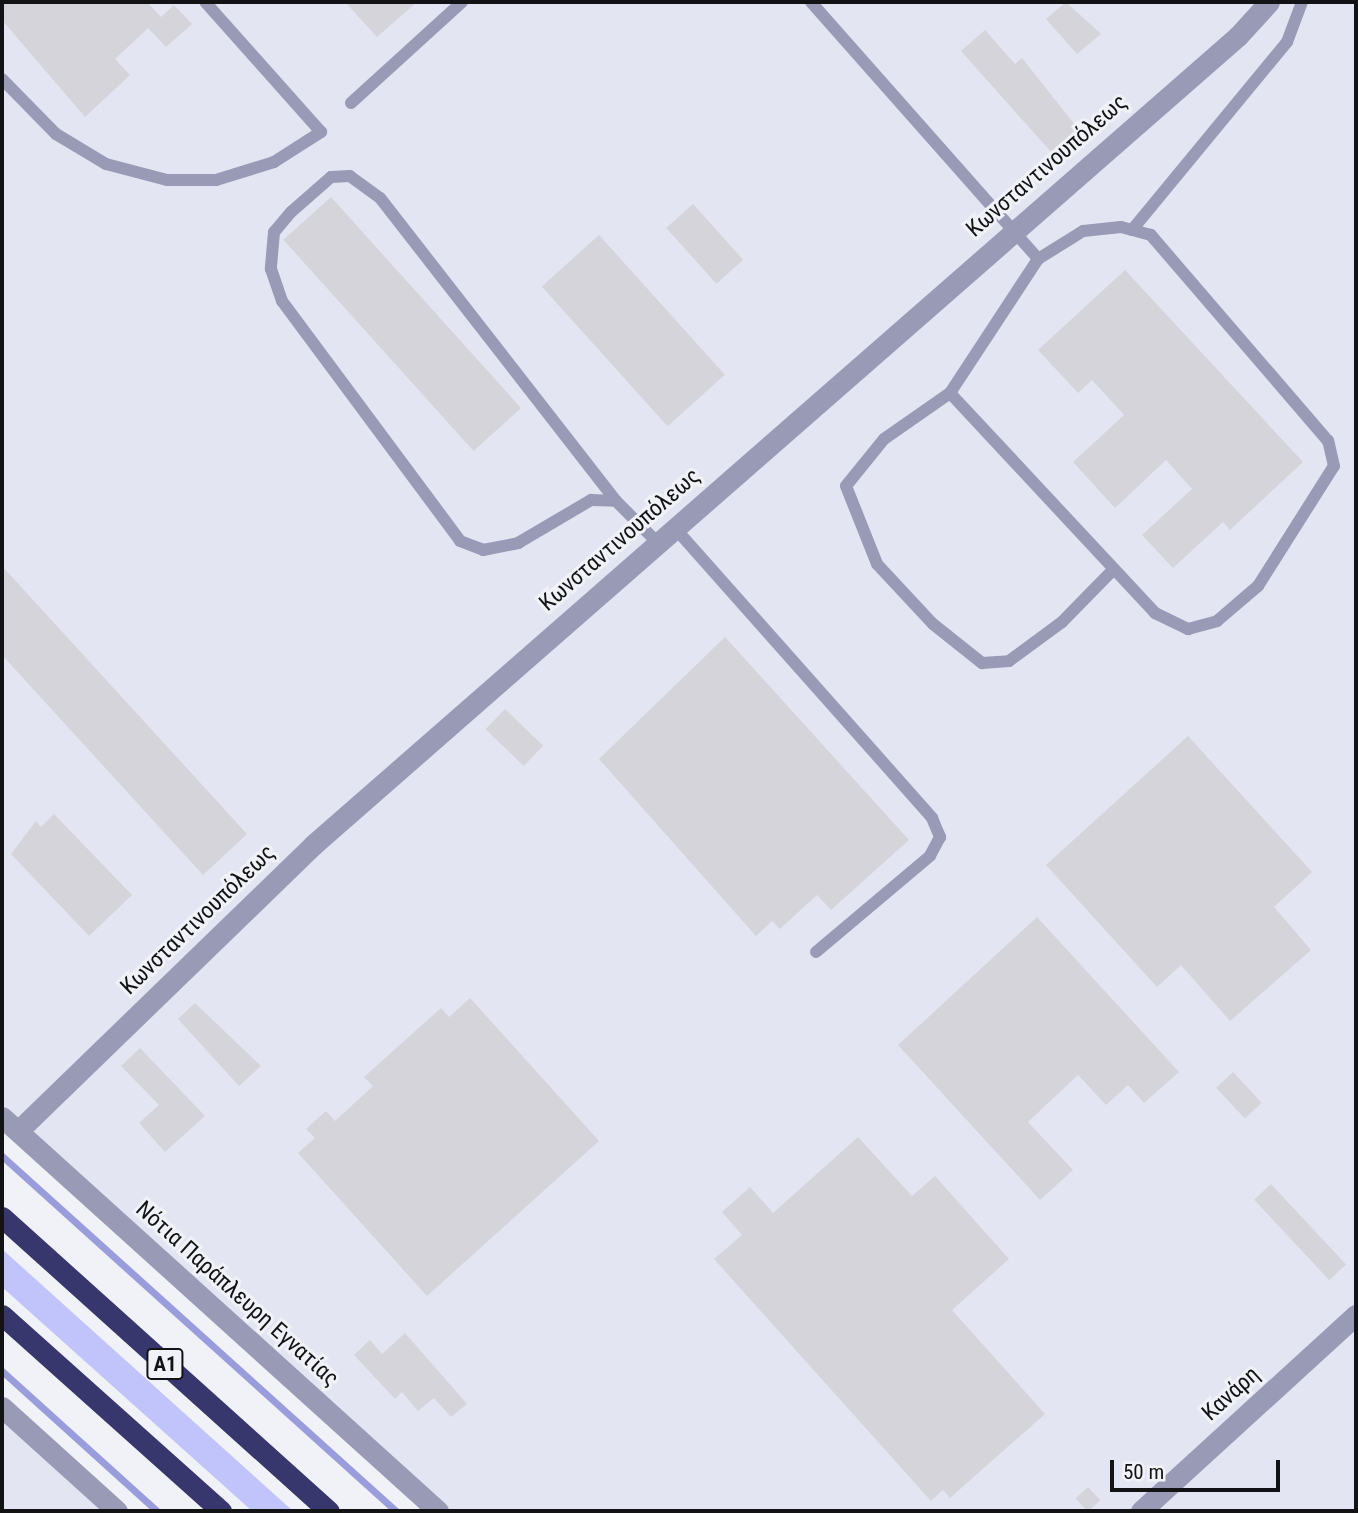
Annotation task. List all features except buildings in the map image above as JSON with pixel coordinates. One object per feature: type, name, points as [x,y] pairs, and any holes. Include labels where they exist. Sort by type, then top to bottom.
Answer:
[{"type":"highway","name":"Α1","points":[[2,1217],[329,1511]]},
{"type":"highway","points":[[2,1315],[221,1511]]},
{"type":"street","name":"Κωνσταντινουπόλεως","points":[[10,1124],[313,845],[1238,36],[1269,2]]},
{"type":"street","name":"Νότια Παράπλευρη Εγνατίας","points":[[10,1124],[438,1511]]},
{"type":"street","name":"Κανάρη","points":[[1141,1511],[1356,1315]]},
{"type":"street","points":[[2,1407],[117,1511]]},
{"type":"lane","points":[[2,79],[56,134],[106,164],[167,180],[216,180],[274,162],[321,132],[205,2]]},
{"type":"lane","points":[[351,103],[462,2]]},
{"type":"lane","points":[[811,2],[1038,259]]},
{"type":"lane","points":[[1132,230],[1287,42],[1301,2]]},
{"type":"lane","points":[[616,501],[591,500],[518,543],[484,550],[460,541],[282,301],[271,270],[274,232],[291,212],[331,177],[351,176],[380,198],[616,501],[657,542]]},
{"type":"lane","points":[[950,393],[1111,572],[1154,613],[1188,629],[1217,621],[1258,586],[1334,466],[1328,441],[1151,235],[1132,230],[1083,231],[1038,259],[950,393],[884,439],[846,486],[877,564],[933,624],[982,663],[1009,661],[1062,622],[1111,572]]},
{"type":"lane","points":[[674,527],[932,818],[940,837],[930,856],[816,952]]},
{"type":"shaded area","points":[[2,2],[1356,2],[1356,1511],[438,1511],[2,1117]]},
{"type":"shaded area","points":[[2,1249],[293,1511],[252,1511],[2,1287]]},
{"type":"shaded area","points":[[2,1419],[104,1511],[2,1511]]},
{"type":"waterway","points":[[2,1156],[396,1511]]},
{"type":"waterway","points":[[2,1371],[157,1511]]}]
